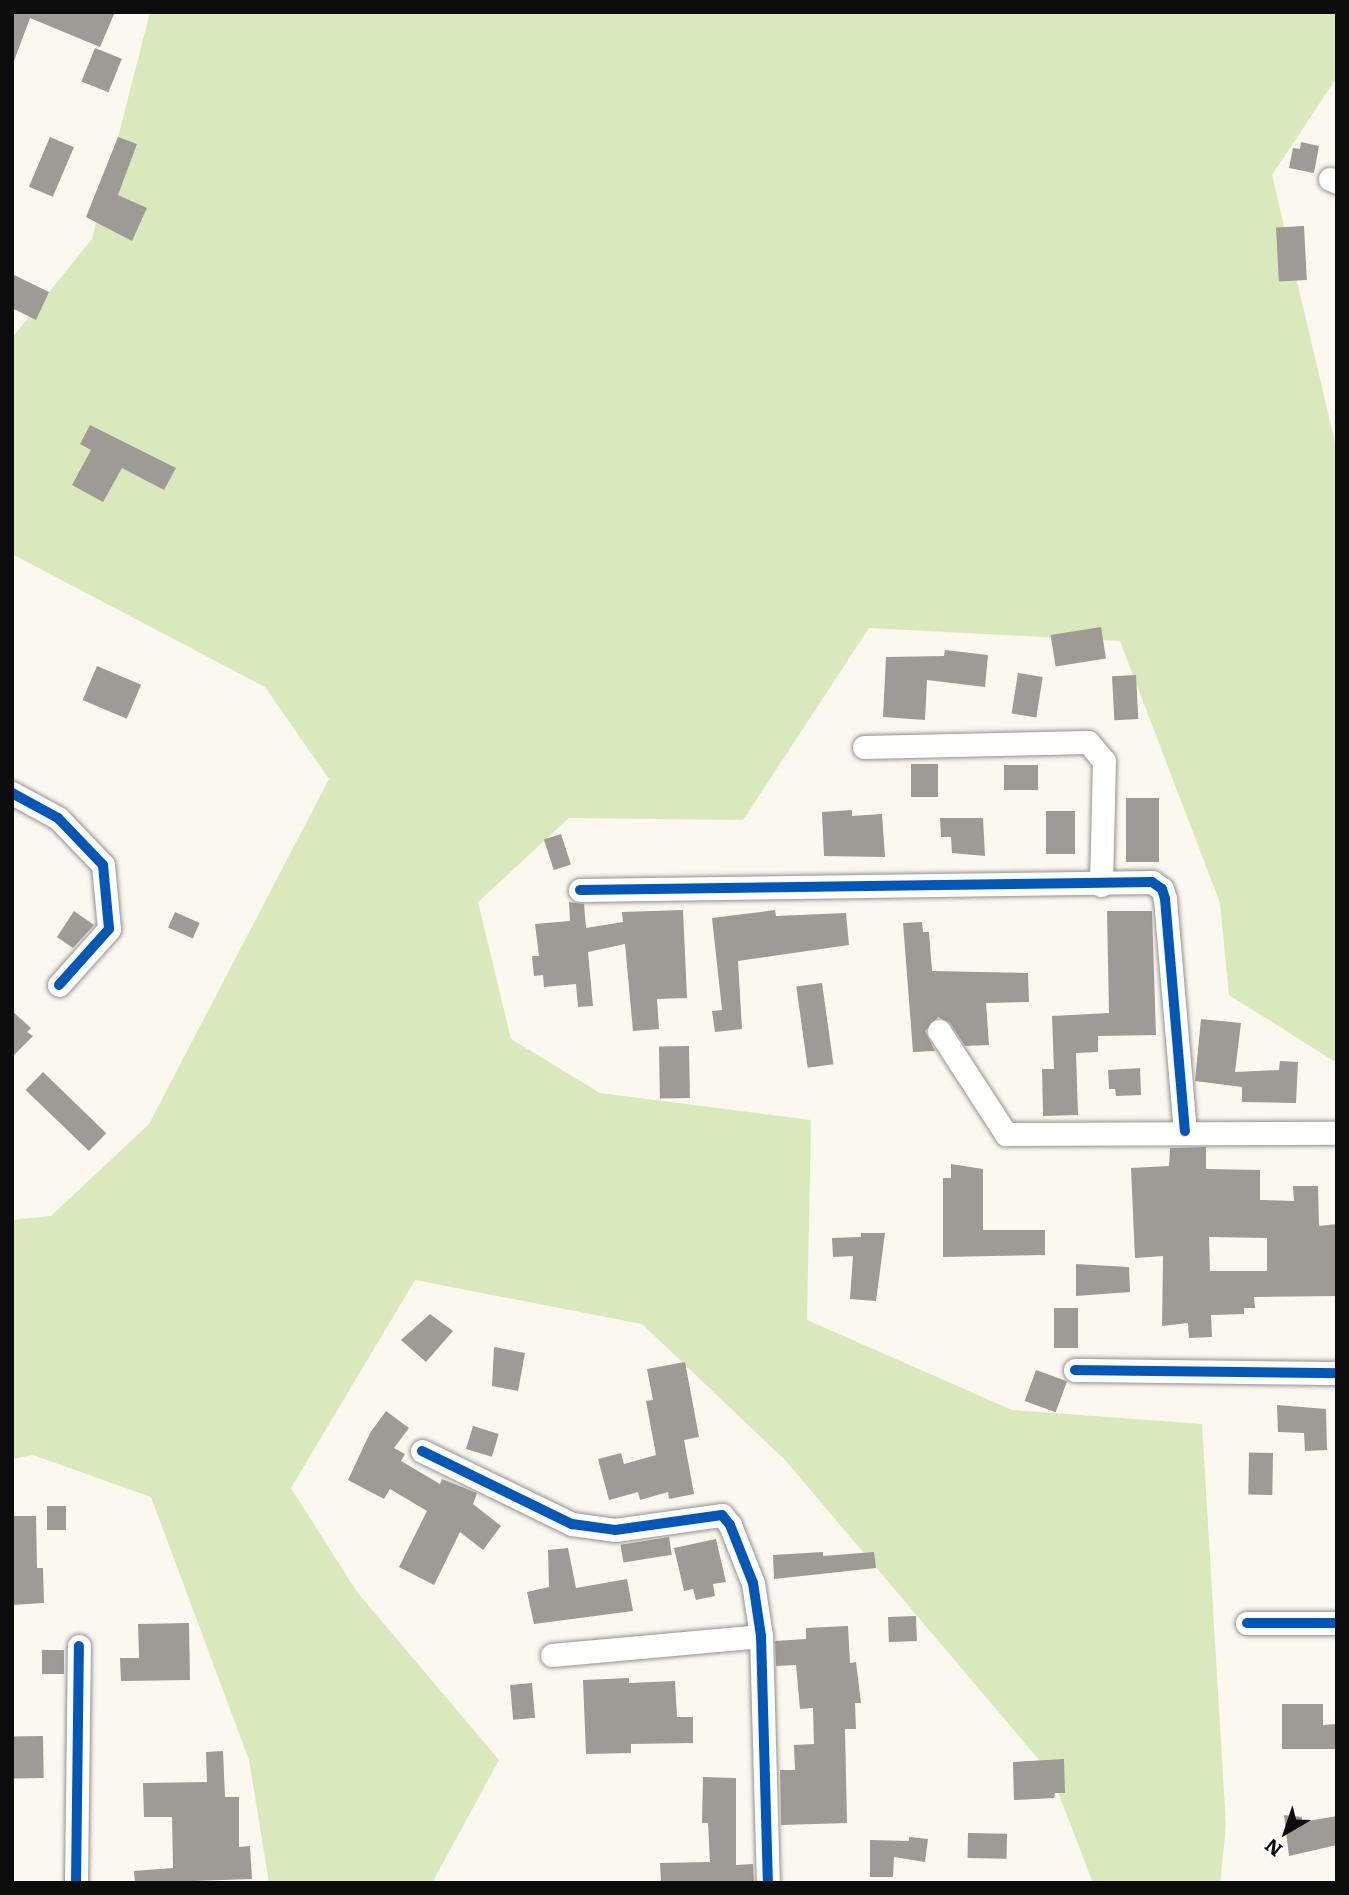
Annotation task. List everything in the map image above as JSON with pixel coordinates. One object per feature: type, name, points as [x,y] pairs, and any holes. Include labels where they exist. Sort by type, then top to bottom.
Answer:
[{"type":"street","points":[[864,747],[1088,742],[1104,761],[1101,885]]},
{"type":"street","points":[[12,793],[58,818],[103,865],[110,929],[59,985]]},
{"type":"street","points":[[580,890],[1101,885],[1152,882],[1162,889],[1185,1131]]},
{"type":"street","points":[[939,1031],[1006,1134],[1185,1131],[1337,1133]]},
{"type":"street","points":[[1075,1370],[1337,1373]]},
{"type":"street","points":[[422,1451],[572,1524],[615,1530],[722,1515],[730,1525],[753,1583],[761,1636],[768,1883]]},
{"type":"street","points":[[1247,1623],[1337,1623]]},
{"type":"street","points":[[552,1655],[761,1636]]},
{"type":"street","points":[[76,1883],[79,1646]]},
{"type":"green space","points":[[150,12],[1337,12],[1337,77],[1272,175],[1337,451],[1337,1063],[1229,995],[1220,903],[1120,641],[869,628],[743,820],[569,818],[478,902],[511,1039],[600,1093],[811,1120],[807,1320],[1012,1410],[1202,1424],[1226,1826],[1220,1883],[1093,1883],[1051,1774],[786,1461],[642,1324],[415,1280],[291,1488],[357,1592],[499,1760],[432,1883],[269,1883],[249,1760],[151,1497],[33,1455],[12,1459],[12,1220],[51,1216],[149,1124],[329,779],[265,687],[12,554],[12,338],[92,239]]},
{"type":"building","points":[[12,12],[115,12],[100,47],[30,18],[14,61]]},
{"type":"building","points":[[95,48],[122,59],[108,92],[82,81]]},
{"type":"building","points":[[50,137],[74,147],[53,197],[29,187]]},
{"type":"building","points":[[118,137],[137,144],[118,195],[147,208],[132,241],[86,217]]},
{"type":"building","points":[[1301,142],[1319,146],[1314,173],[1289,168],[1293,148],[1300,149]]},
{"type":"building","points":[[1304,226],[1307,280],[1279,281],[1276,227]]},
{"type":"building","points":[[12,274],[49,292],[36,320],[12,308]]},
{"type":"building","points":[[90,425],[176,468],[164,490],[122,468],[103,502],[72,485],[91,450],[80,444]]},
{"type":"building","points":[[1101,627],[1106,659],[1056,667],[1051,635]]},
{"type":"building","points":[[945,650],[988,655],[985,687],[927,680],[925,720],[883,717],[886,657],[944,656]]},
{"type":"building","points":[[97,666],[141,685],[127,719],[83,700]]},
{"type":"building","points":[[1018,673],[1043,677],[1036,717],[1012,713]]},
{"type":"building","points":[[1136,675],[1138,719],[1114,720],[1112,676]]},
{"type":"building","points":[[911,764],[938,764],[938,797],[911,797]]},
{"type":"building","points":[[1004,765],[1038,765],[1038,790],[1004,790]]},
{"type":"building","points":[[1126,798],[1159,798],[1159,862],[1126,862]]},
{"type":"building","points":[[852,810],[852,816],[882,814],[885,857],[824,856],[822,812]]},
{"type":"building","points":[[1046,811],[1075,811],[1075,854],[1046,854]]},
{"type":"building","points":[[940,818],[983,818],[985,856],[952,853],[951,837],[941,837]]},
{"type":"building","points":[[561,834],[571,864],[554,870],[544,840]]},
{"type":"building","points":[[569,902],[584,904],[586,928],[623,922],[622,912],[683,910],[687,998],[657,999],[659,1029],[633,1031],[625,944],[588,952],[593,1006],[578,1007],[576,984],[544,987],[543,975],[534,976],[532,956],[539,956],[535,924],[570,921]]},
{"type":"building","points":[[775,910],[776,916],[846,913],[849,945],[738,961],[742,1029],[715,1032],[712,1011],[722,1010],[712,918]]},
{"type":"building","points":[[74,911],[94,925],[73,948],[57,937]]},
{"type":"building","points":[[1107,911],[1152,911],[1156,1035],[1098,1036],[1098,1052],[1076,1053],[1078,1115],[1043,1116],[1042,1069],[1054,1069],[1052,1016],[1109,1013]]},
{"type":"building","points":[[175,912],[200,923],[193,939],[168,928]]},
{"type":"building","points":[[922,922],[923,932],[929,932],[932,971],[1028,973],[1029,1002],[986,1003],[989,1045],[965,1046],[950,1023],[938,1017],[925,1031],[935,1051],[913,1052],[903,923]]},
{"type":"building","points":[[822,983],[833,1064],[808,1068],[796,987]]},
{"type":"building","points":[[12,1011],[31,1028],[27,1032],[33,1036],[12,1057]]},
{"type":"building","points":[[1201,1019],[1241,1023],[1235,1072],[1279,1070],[1280,1061],[1298,1062],[1296,1103],[1242,1102],[1242,1087],[1195,1081]]},
{"type":"building","points":[[689,1046],[690,1098],[660,1099],[659,1047]]},
{"type":"building","points":[[1140,1068],[1141,1095],[1116,1096],[1115,1089],[1109,1089],[1108,1070]]},
{"type":"building","points":[[43,1072],[106,1133],[89,1151],[26,1090]]},
{"type":"building","points":[[1206,1147],[1206,1169],[1260,1170],[1260,1200],[1294,1201],[1293,1186],[1318,1186],[1319,1226],[1337,1224],[1336,1296],[1254,1297],[1255,1308],[1244,1308],[1244,1314],[1211,1315],[1212,1337],[1189,1338],[1188,1323],[1162,1326],[1163,1256],[1135,1258],[1131,1168],[1169,1166],[1170,1148]],"holes":[[[1209,1237],[1267,1238],[1267,1271],[1210,1271]]]},
{"type":"building","points":[[951,1164],[983,1169],[983,1230],[1045,1230],[1045,1255],[943,1257],[943,1178],[951,1178]]},
{"type":"building","points":[[861,1233],[885,1233],[876,1301],[850,1299],[853,1256],[833,1257],[832,1238],[861,1237]]},
{"type":"building","points":[[1076,1264],[1129,1267],[1130,1292],[1076,1296]]},
{"type":"building","points":[[1054,1308],[1078,1308],[1078,1348],[1054,1348]]},
{"type":"building","points":[[430,1314],[453,1331],[426,1362],[401,1340]]},
{"type":"building","points":[[494,1347],[525,1353],[518,1391],[492,1386]]},
{"type":"building","points":[[685,1362],[699,1437],[684,1440],[694,1494],[669,1499],[668,1492],[640,1500],[638,1492],[609,1500],[598,1459],[621,1453],[624,1464],[656,1455],[646,1401],[653,1400],[647,1369]]},
{"type":"building","points":[[1036,1370],[1067,1381],[1056,1412],[1025,1401]]},
{"type":"building","points":[[1277,1405],[1326,1409],[1327,1450],[1305,1451],[1304,1433],[1278,1432]]},
{"type":"building","points":[[386,1411],[409,1428],[394,1448],[405,1454],[401,1461],[440,1484],[442,1479],[477,1493],[473,1504],[501,1526],[483,1550],[460,1532],[434,1585],[399,1567],[427,1511],[390,1489],[384,1499],[348,1480],[370,1433]]},
{"type":"building","points":[[473,1426],[499,1434],[492,1457],[466,1449]]},
{"type":"building","points":[[1249,1453],[1273,1453],[1272,1495],[1248,1495]]},
{"type":"building","points":[[47,1506],[66,1506],[66,1530],[47,1530]]},
{"type":"building","points":[[12,1516],[36,1516],[37,1568],[43,1568],[44,1603],[12,1605]]},
{"type":"building","points":[[669,1537],[672,1555],[623,1562],[621,1545]]},
{"type":"building","points":[[716,1539],[726,1582],[713,1584],[715,1596],[696,1600],[693,1589],[684,1591],[674,1548]]},
{"type":"building","points":[[568,1548],[576,1588],[627,1579],[633,1611],[534,1624],[527,1592],[549,1587],[548,1550]]},
{"type":"building","points":[[823,1552],[823,1556],[874,1552],[876,1568],[774,1579],[773,1555]]},
{"type":"building","points":[[916,1616],[917,1641],[889,1642],[888,1617]]},
{"type":"building","points":[[189,1623],[190,1680],[121,1681],[120,1658],[139,1658],[138,1624]]},
{"type":"building","points":[[848,1626],[850,1663],[856,1662],[861,1703],[855,1703],[856,1729],[845,1729],[847,1823],[781,1825],[780,1770],[795,1770],[794,1745],[814,1744],[813,1708],[800,1709],[796,1665],[776,1666],[775,1641],[806,1639],[806,1628]]},
{"type":"building","points":[[42,1650],[64,1650],[64,1674],[42,1674]]},
{"type":"building","points":[[629,1678],[629,1683],[675,1681],[677,1717],[693,1717],[693,1743],[631,1744],[631,1753],[586,1754],[583,1680]]},
{"type":"building","points":[[532,1683],[535,1718],[513,1720],[510,1685]]},
{"type":"building","points":[[1282,1704],[1323,1704],[1323,1725],[1337,1724],[1337,1749],[1282,1749]]},
{"type":"building","points":[[43,1736],[44,1778],[13,1779],[12,1737]]},
{"type":"building","points":[[223,1751],[225,1797],[239,1797],[239,1847],[250,1846],[252,1879],[135,1883],[134,1871],[173,1868],[172,1817],[144,1817],[143,1783],[207,1782],[206,1752]]},
{"type":"building","points":[[1064,1759],[1065,1793],[1055,1793],[1054,1798],[1014,1800],[1013,1762]]},
{"type":"building","points":[[703,1777],[736,1778],[736,1865],[753,1864],[754,1883],[661,1882],[660,1863],[710,1862],[708,1823],[702,1823]]},
{"type":"building","points":[[1284,1815],[1302,1817],[1302,1822],[1337,1816],[1337,1845],[1289,1856]]},
{"type":"building","points":[[968,1833],[1007,1834],[1007,1859],[968,1858]]},
{"type":"building","points":[[909,1837],[928,1839],[925,1862],[894,1857],[893,1877],[870,1877],[870,1840],[909,1841]]},
{"type":"cycle path","points":[[12,793],[58,818],[103,865],[109,929],[59,985]]},
{"type":"cycle path","points":[[580,890],[1152,882],[1162,889],[1165,899],[1185,1131]]},
{"type":"cycle path","points":[[1075,1370],[1337,1373]]},
{"type":"cycle path","points":[[422,1451],[572,1524],[615,1530],[722,1515],[730,1525],[753,1583],[761,1636],[768,1883]]},
{"type":"cycle path","points":[[1247,1623],[1337,1623]]},
{"type":"cycle path","points":[[76,1883],[79,1646]]}]
